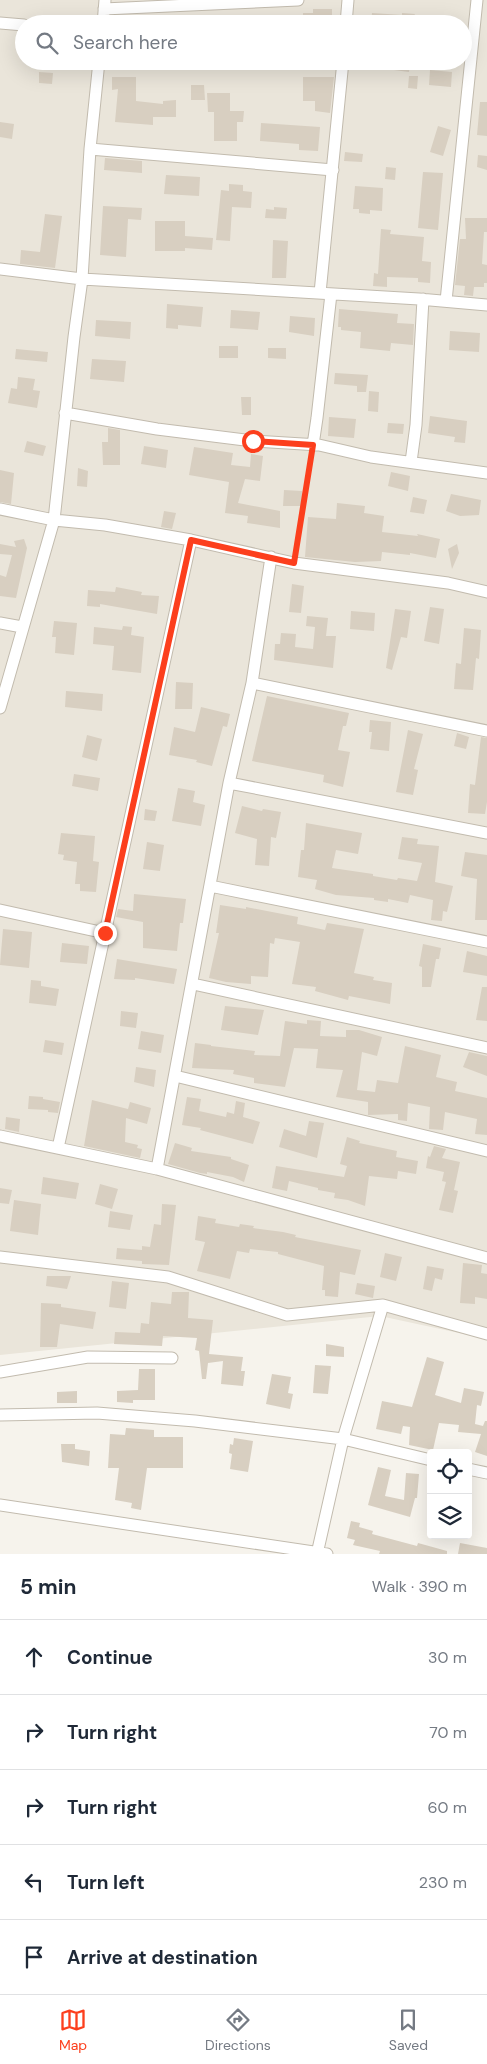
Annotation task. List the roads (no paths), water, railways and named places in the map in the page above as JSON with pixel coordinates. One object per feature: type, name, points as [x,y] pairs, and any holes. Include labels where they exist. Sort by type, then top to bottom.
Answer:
[{"type":"street","points":[[104,4],[298,0]]},
{"type":"street","points":[[347,15],[348,0]]},
{"type":"street","points":[[472,49],[477,0]]},
{"type":"street","points":[[0,23],[15,24]]},
{"type":"street","points":[[0,708],[54,520],[82,279],[90,150],[98,70]]},
{"type":"street","points":[[313,445],[342,70]]},
{"type":"street","points":[[446,301],[470,70]]},
{"type":"street","points":[[90,150],[333,170]]},
{"type":"street","points":[[0,269],[82,279],[424,299],[487,305]]},
{"type":"street","points":[[411,462],[416,425],[424,299]]},
{"type":"street","points":[[65,413],[253,441],[313,445],[372,457],[487,473]]},
{"type":"street","points":[[0,510],[54,520],[105,524],[270,556],[294,563],[448,582],[487,592]]},
{"type":"street","points":[[58,1148],[191,540]]},
{"type":"street","points":[[158,1169],[229,783],[252,683],[270,556]]},
{"type":"street","points":[[0,623],[22,627]]},
{"type":"street","points":[[252,683],[487,731]]},
{"type":"street","points":[[229,783],[487,833]]},
{"type":"street","points":[[210,886],[487,942]]},
{"type":"street","points":[[0,910],[105,933]]},
{"type":"street","points":[[193,984],[487,1048]]},
{"type":"street","points":[[175,1076],[487,1151]]},
{"type":"street","points":[[0,1136],[158,1169],[487,1258]]},
{"type":"street","points":[[0,1257],[168,1277],[287,1315],[383,1305],[487,1334]]},
{"type":"street","points":[[0,1505],[320,1553],[343,1439],[383,1305]]},
{"type":"street","points":[[0,1372],[88,1357],[172,1358]]},
{"type":"street","points":[[0,1415],[107,1414],[195,1420],[343,1439],[427,1459]]},
{"type":"street","points":[[472,1470],[487,1473]]}]
